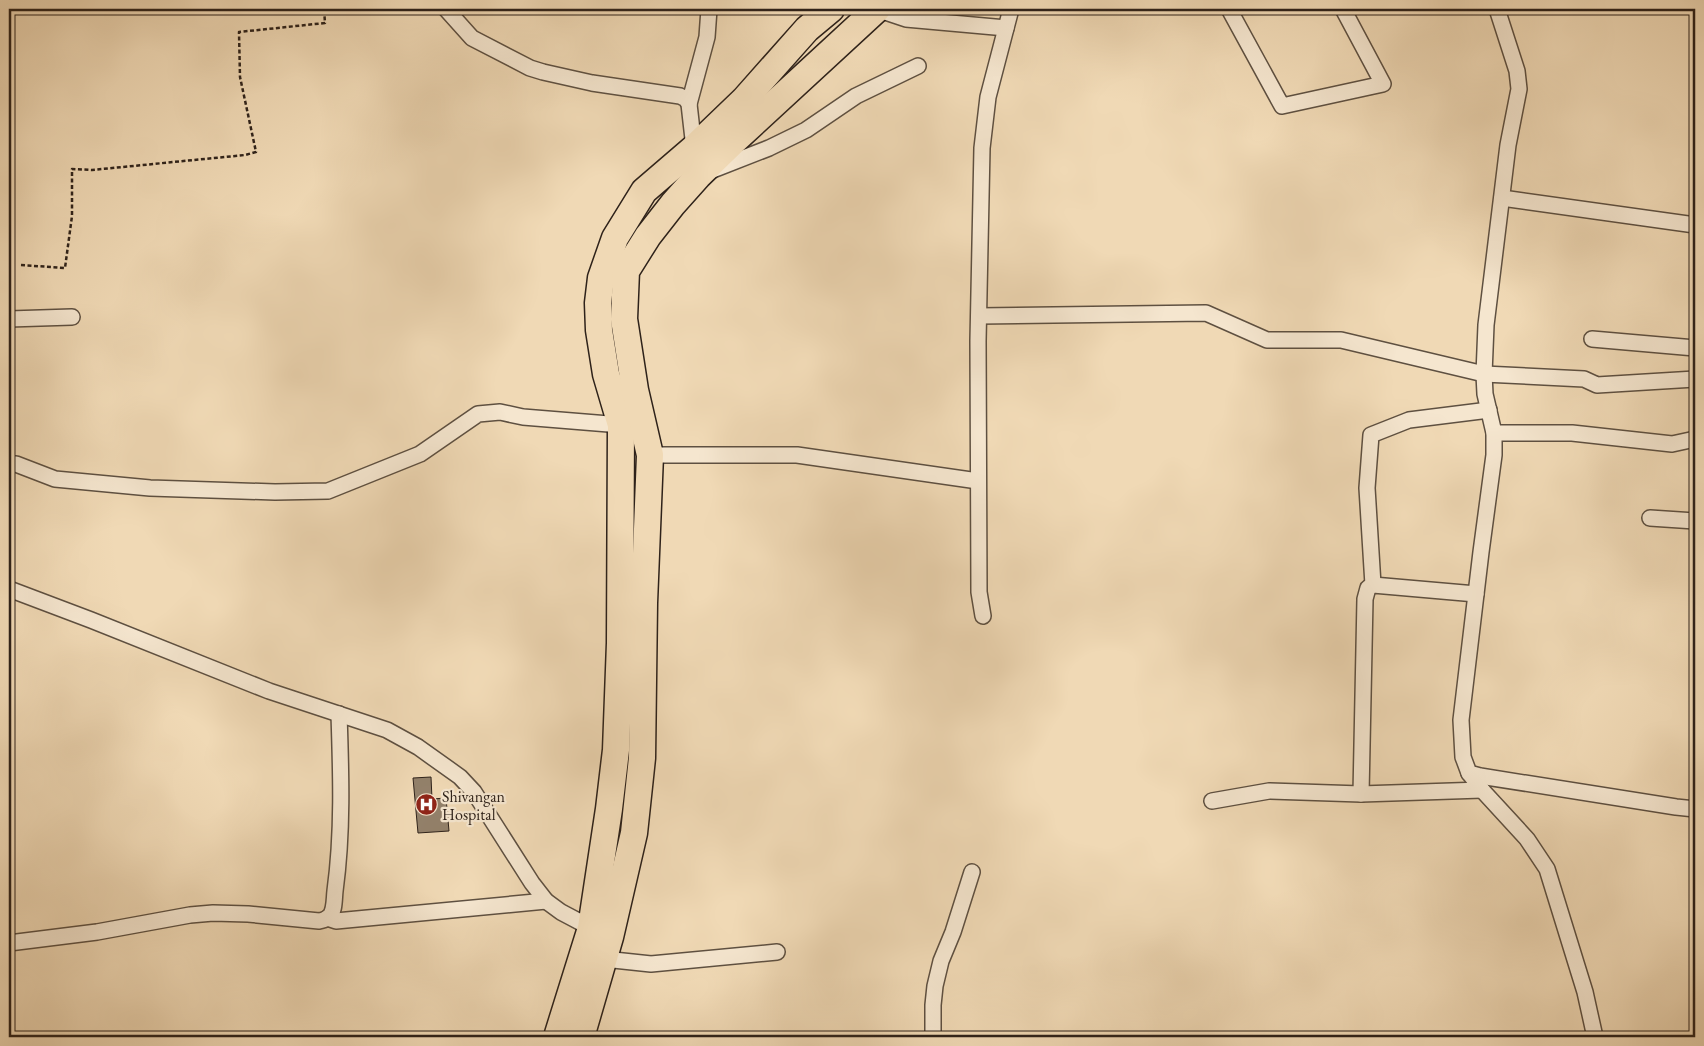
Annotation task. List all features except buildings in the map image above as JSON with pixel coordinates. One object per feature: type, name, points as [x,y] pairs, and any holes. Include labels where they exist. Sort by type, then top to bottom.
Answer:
[{"type":"highway","points":[[557,1037],[601,941],[609,810],[616,750],[620,643],[621,425],[606,374],[599,330],[598,303],[601,278],[614,238],[644,191],[694,148],[744,100],[807,29],[831,9]]},
{"type":"highway","points":[[582,1037],[601,941],[634,833],[642,758],[644,603],[650,455],[635,390],[624,319],[626,271],[648,236],[698,176],[734,140],[877,9]]},
{"type":"street","points":[[446,9],[472,38],[530,68],[592,83],[680,96],[686,99],[689,104]]},
{"type":"street","points":[[694,148],[689,104],[707,37],[709,9]]},
{"type":"street","points":[[877,9],[906,19],[1006,28]]},
{"type":"street","points":[[983,616],[979,592],[978,481],[978,316],[982,148],[988,97],[1011,9]]},
{"type":"street","points":[[1229,9],[1282,106],[1383,84],[1342,9]]},
{"type":"street","points":[[1497,9],[1517,71],[1518,89],[1508,144],[1487,317],[1484,374],[1494,433],[1494,455],[1461,720],[1463,757],[1469,773],[1527,839],[1547,870],[1585,992],[1595,1037]]},
{"type":"street","points":[[698,176],[769,148],[806,130],[856,96],[918,66]]},
{"type":"street","points":[[1502,198],[1695,225]]},
{"type":"street","points":[[978,316],[1206,312],[1267,340],[1341,340],[1484,374],[1584,379],[1597,385],[1695,379]]},
{"type":"street","points":[[9,319],[72,317]]},
{"type":"street","points":[[1592,339],[1695,348]]},
{"type":"street","points":[[1373,585],[1367,488],[1371,434],[1409,420],[1489,410]]},
{"type":"street","points":[[9,464],[16,464],[55,479],[150,488],[275,492],[328,491],[420,454],[478,414],[500,412],[523,417],[621,425]]},
{"type":"street","points":[[1494,433],[1572,433],[1672,444],[1695,439]]},
{"type":"street","points":[[650,455],[797,455],[978,481]]},
{"type":"street","points":[[1650,518],[1695,521]]},
{"type":"street","points":[[1361,794],[1365,599],[1368,588],[1373,585],[1476,594]]},
{"type":"street","points":[[9,589],[269,691],[387,730],[418,747],[460,777],[474,792],[532,883],[546,901],[601,941],[651,964],[776,952]]},
{"type":"street","points":[[328,918],[333,907],[339,866],[341,802],[340,714]]},
{"type":"street","points":[[1469,773],[1666,806],[1695,809]]},
{"type":"street","points":[[1212,802],[1269,791],[1361,794],[1482,790]]},
{"type":"street","points":[[933,1037],[935,986],[941,961],[953,932],[972,872]]},
{"type":"street","points":[[9,942],[97,932],[190,916],[214,914],[248,914],[319,920],[328,918],[336,921],[546,901]]},
{"type":"path","points":[[21,265],[65,268],[72,216],[72,169],[92,170],[245,156],[256,152],[240,77],[239,32],[325,23],[324,9]]},
{"type":"place","name":"Shivangan Hospital","points":[[426,805]]}]
